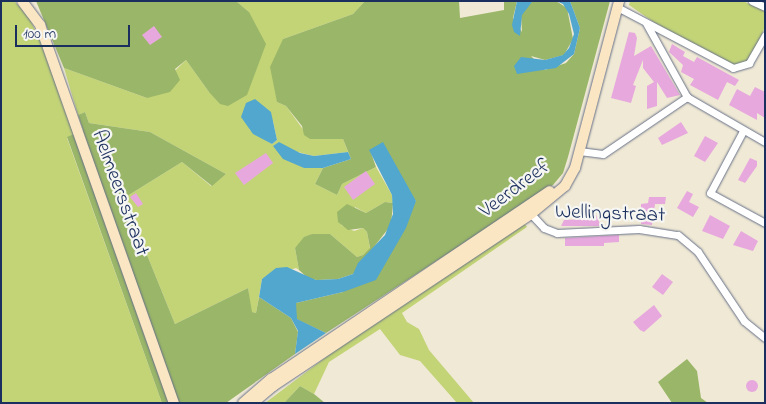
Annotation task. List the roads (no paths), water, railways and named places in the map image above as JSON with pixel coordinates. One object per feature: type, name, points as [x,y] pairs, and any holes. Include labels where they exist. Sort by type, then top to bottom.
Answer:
[{"type":"main road","name":"Aelmeersstraat","points":[[22,1],[40,25],[174,403]]},
{"type":"main road","name":"Veerdreef","points":[[243,403],[271,379],[529,210],[562,181],[579,150],[618,4]]},
{"type":"main road","name":"Veerdreef","points":[[253,403],[383,307]]},
{"type":"street","points":[[752,1],[765,7]]},
{"type":"street","points":[[618,4],[646,23],[733,68],[750,63],[765,34]]},
{"type":"street","points":[[646,23],[687,98],[765,142]]},
{"type":"street","points":[[579,150],[603,154],[687,98]]},
{"type":"street","points":[[744,131],[710,193],[765,223]]},
{"type":"street","name":"Wellingstraat","points":[[529,210],[544,228],[557,233],[640,229],[678,235],[698,252],[744,320],[765,338]]},
{"type":"water","points":[[517,1],[540,1],[532,2],[522,15],[520,36],[514,32],[512,25]]},
{"type":"water","points":[[556,1],[570,1],[580,28],[574,54],[556,68],[517,74],[514,66],[521,57],[545,60],[563,55],[569,48],[574,34],[569,14],[563,4]]},
{"type":"water","points":[[255,99],[271,112],[277,140],[272,144],[253,134],[241,117],[246,103]]},
{"type":"water","points":[[279,142],[300,153],[314,156],[348,152],[351,159],[323,168],[304,168],[283,159],[273,146]]},
{"type":"water","points":[[383,142],[416,201],[406,228],[376,280],[343,292],[296,303],[297,319],[326,333],[295,354],[298,331],[291,318],[259,297],[262,279],[276,268],[287,267],[316,280],[338,279],[353,274],[358,263],[385,235],[393,214],[392,195],[369,150]]}]
